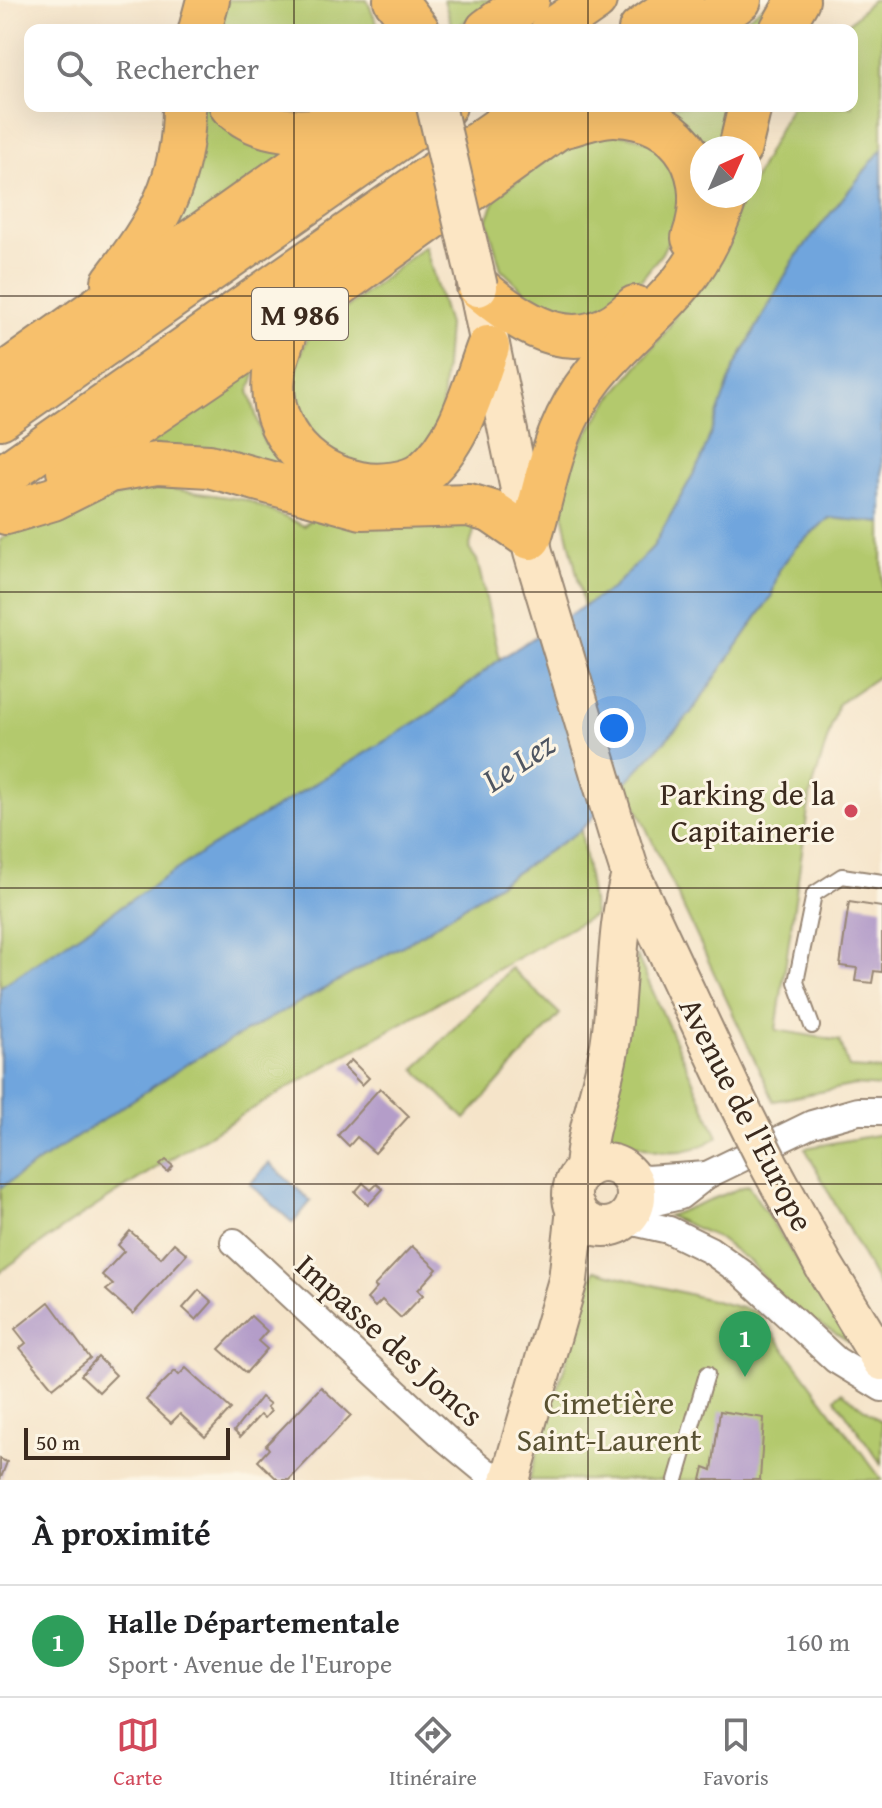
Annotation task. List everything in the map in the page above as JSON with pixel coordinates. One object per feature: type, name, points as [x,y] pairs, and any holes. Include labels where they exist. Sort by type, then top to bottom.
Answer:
[{"type":"main road","points":[[182,24],[185,0]]},
{"type":"main road","points":[[202,24],[208,0]]},
{"type":"main road","points":[[395,0],[414,24]]},
{"type":"main road","points":[[413,0],[418,24]]},
{"type":"main road","points":[[495,24],[528,0]]},
{"type":"main road","points":[[561,24],[595,0]]},
{"type":"main road","points":[[648,24],[682,0]]},
{"type":"main road","points":[[706,24],[740,0]]},
{"type":"main road","points":[[784,24],[798,0]]},
{"type":"main road","points":[[103,304],[107,290],[160,215],[176,179],[184,133],[184,112]]},
{"type":"main road","points":[[237,112],[248,122],[291,133],[368,117]]},
{"type":"main road","name":"M 986","points":[[0,418],[436,112]]},
{"type":"main road","name":"Avenue de l'Europe","points":[[437,112],[478,287],[488,347],[533,551],[618,834],[629,882],[767,1161],[879,1353]]},
{"type":"main road","points":[[743,136],[749,112]]},
{"type":"main road","name":"M 986","points":[[2,503],[288,322],[558,113]]},
{"type":"main road","name":"M 986","points":[[2,503],[558,113],[615,115],[661,126],[689,152],[701,179],[694,236],[667,274],[618,324],[590,336],[556,334],[525,323],[478,287]]},
{"type":"main road","points":[[0,377],[368,117]]},
{"type":"main road","points":[[533,551],[545,471],[559,430],[593,376],[682,281],[714,232],[722,208]]},
{"type":"main road","name":"M 986","points":[[288,322],[275,365],[274,391],[287,440],[306,462],[334,478],[372,486],[422,474],[443,452],[463,420],[488,347]]},
{"type":"main road","points":[[2,503],[53,499],[109,471],[157,463],[209,466],[362,508],[469,505],[492,512],[533,551]]},
{"type":"main road","points":[[507,1480],[568,1280],[614,1208],[621,1168],[602,1163],[584,1170],[585,1148],[601,1094],[610,1042],[629,882]]},
{"type":"street","points":[[614,1208],[680,1196],[707,1175],[812,1124],[858,1111],[882,1111]]},
{"type":"street","points":[[614,1208],[710,1250],[742,1273],[836,1360],[882,1388]]},
{"type":"street","name":"Impasse des Joncs","points":[[234,1242],[446,1439],[486,1472],[507,1480]]},
{"type":"lane","points":[[812,1026],[796,982],[814,894],[842,876],[882,882]]},
{"type":"lane","points":[[676,1480],[707,1374]]},
{"type":"green space","points":[[228,0],[367,0],[377,24],[218,24]]},
{"type":"green space","points":[[444,0],[496,0],[462,24],[451,24]]},
{"type":"green space","points":[[772,0],[782,0],[771,24],[738,24]]},
{"type":"green space","points":[[872,0],[882,0],[882,149],[795,258],[734,368],[702,459],[653,547],[614,588],[584,606],[563,513],[573,454],[611,398],[667,330],[738,208],[762,208],[762,163],[788,112],[858,112],[858,24],[848,24]]},
{"type":"green space","points":[[198,112],[212,112],[231,130],[301,145],[150,255]]},
{"type":"green space","points":[[653,112],[738,112],[732,136],[690,138]]},
{"type":"green space","points":[[607,133],[642,139],[661,152],[668,161],[685,206],[662,253],[623,303],[584,318],[541,308],[501,269],[487,220],[497,195],[575,140]]},
{"type":"green space","points":[[425,246],[448,325],[440,433],[397,468],[358,472],[325,453],[300,424],[288,386],[307,339]]},
{"type":"green space","points":[[261,359],[249,391],[264,442],[290,473],[135,442]]},
{"type":"green space","points":[[150,486],[247,500],[304,526],[314,516],[476,524],[469,549],[477,560],[500,659],[434,711],[0,987],[0,540],[18,529]]},
{"type":"green space","points":[[829,518],[882,523],[882,674],[838,704],[810,796],[776,1030],[840,1041],[849,1068],[882,1070],[882,1087],[855,1085],[774,1101],[625,783],[690,714],[771,597],[779,570],[796,547]]},
{"type":"green space","points":[[581,830],[594,915],[367,1042],[218,1130],[144,1175],[0,1272],[0,1188],[190,1062],[408,943]]},
{"type":"green space","points":[[637,956],[718,1137],[688,1150],[674,1152],[647,1148],[601,1134]]},
{"type":"green space","points":[[511,968],[560,1014],[465,1119],[415,1069]]},
{"type":"green space","points":[[882,1134],[882,1292],[805,1148]]},
{"type":"green space","points":[[748,1185],[850,1342],[788,1305],[751,1263],[717,1237],[668,1216]]},
{"type":"green space","name":"Cimetière Saint-Laurent","points":[[595,1270],[757,1312],[882,1480],[529,1480]]},
{"type":"green space","points":[[842,1392],[882,1422],[882,1465],[835,1398]]},
{"type":"water","name":"Le Lez","points":[[882,149],[882,523],[829,518],[796,547],[779,570],[771,597],[690,714],[581,830],[408,943],[190,1062],[0,1188],[0,987],[206,850],[434,711],[500,659],[614,587],[653,547],[701,460],[734,368],[795,258]]},
{"type":"water","points":[[269,1163],[311,1201],[293,1223],[250,1184]]},
{"type":"building","points":[[849,902],[882,907],[882,972],[874,971],[872,983],[855,981],[857,968],[840,966]]},
{"type":"building","points":[[351,1060],[369,1078],[362,1085],[344,1067]]},
{"type":"building","points":[[380,1088],[409,1116],[375,1153],[357,1137],[349,1146],[338,1135]]},
{"type":"building","points":[[166,1160],[173,1166],[168,1172],[160,1165]]},
{"type":"building","points":[[363,1183],[371,1190],[377,1184],[383,1189],[368,1205],[355,1192]]},
{"type":"building","points":[[130,1231],[161,1258],[174,1243],[187,1254],[133,1314],[106,1290],[113,1285],[102,1275],[124,1251],[118,1245]]},
{"type":"building","points":[[412,1246],[437,1269],[418,1290],[423,1295],[401,1318],[382,1300],[375,1307],[367,1299],[377,1288],[374,1286]]},
{"type":"building","points":[[199,1290],[212,1302],[196,1320],[183,1308]]},
{"type":"building","points":[[49,1302],[90,1358],[53,1388],[20,1348],[26,1343],[15,1329]]},
{"type":"building","points":[[251,1316],[267,1331],[258,1341],[267,1349],[246,1373],[219,1349]]},
{"type":"building","points":[[98,1357],[116,1375],[99,1392],[81,1375]]},
{"type":"building","points":[[186,1368],[231,1409],[205,1437],[180,1414],[171,1423],[146,1400],[175,1371],[179,1375]]},
{"type":"building","points":[[321,1387],[351,1415],[289,1480],[278,1480],[258,1461],[269,1449],[266,1445]]},
{"type":"building","points":[[261,1397],[270,1404],[267,1407],[271,1411],[265,1418],[260,1415],[240,1437],[234,1431]]},
{"type":"building","points":[[720,1411],[764,1418],[760,1480],[701,1480],[704,1467],[712,1470]]},
{"type":"building","points":[[0,1459],[7,1462],[0,1480]]},
{"type":"place","name":"Parking de la Capitainerie","points":[[851,811]]},
{"type":"place","name":"Halle Départementale","points":[[745,1377]]}]
